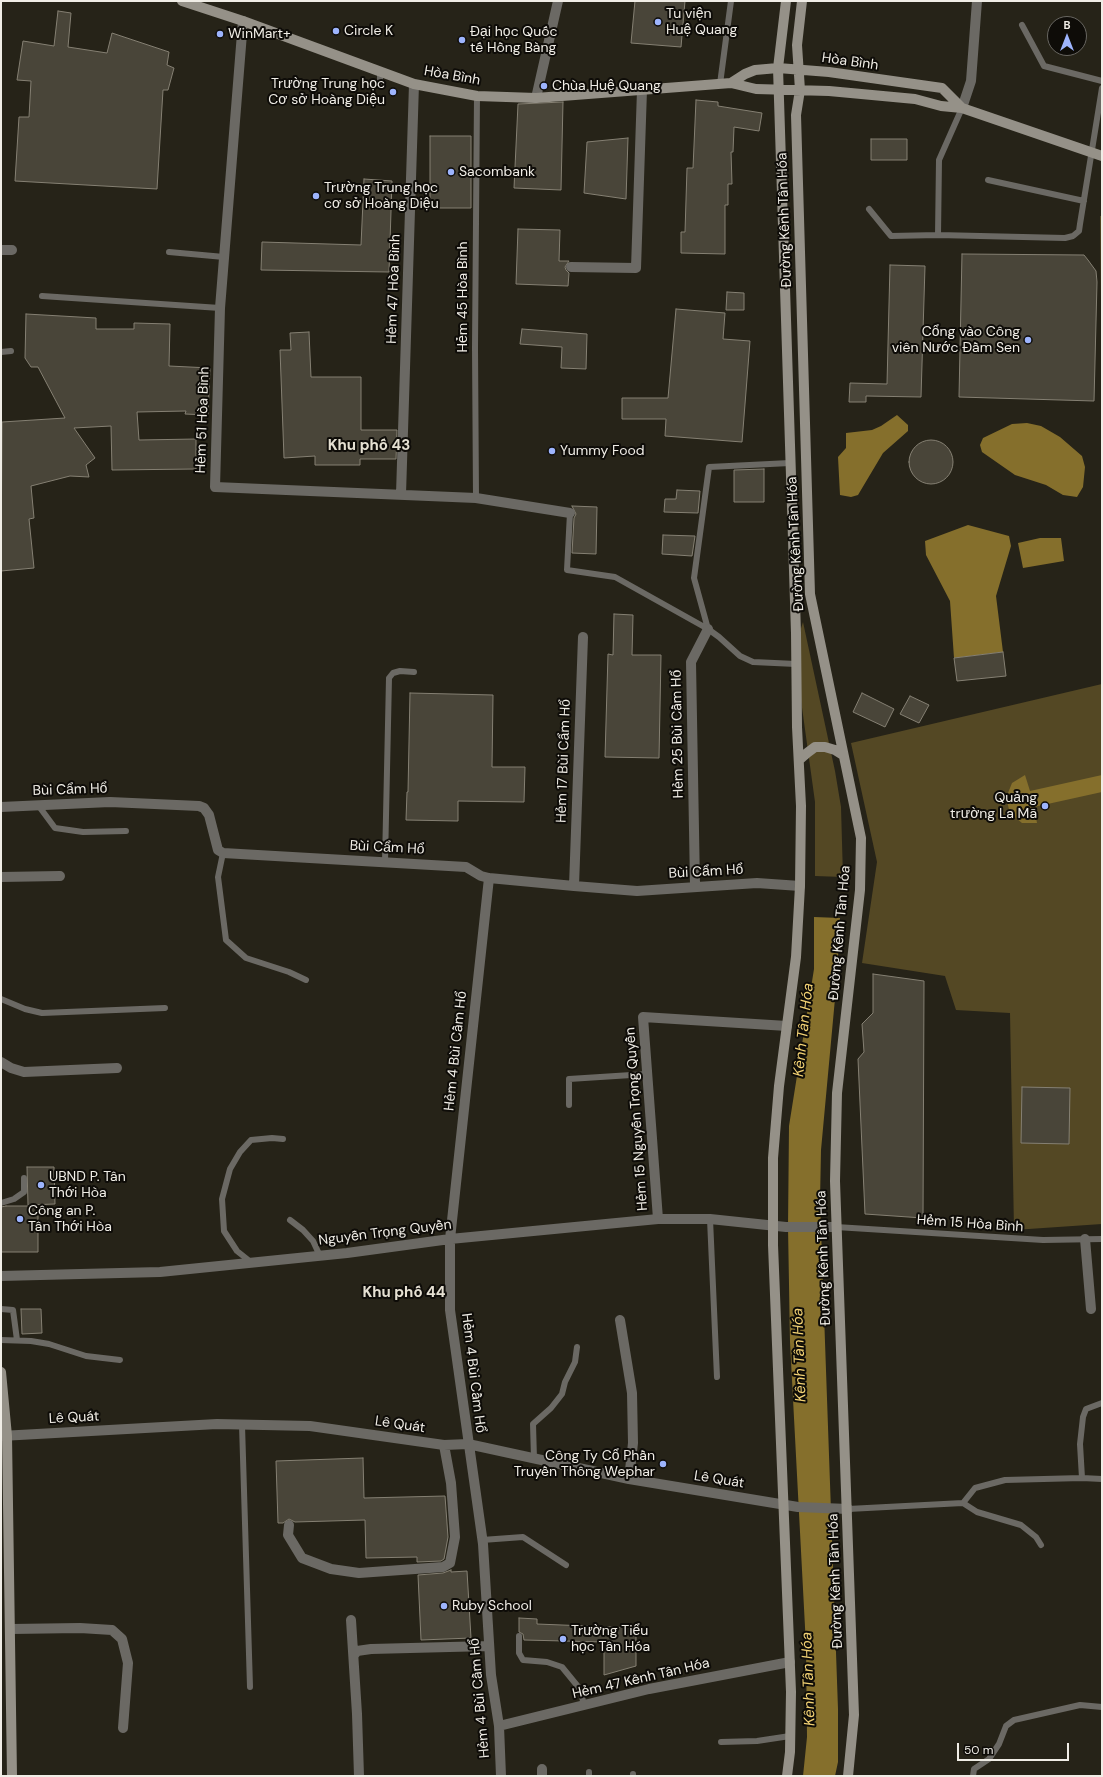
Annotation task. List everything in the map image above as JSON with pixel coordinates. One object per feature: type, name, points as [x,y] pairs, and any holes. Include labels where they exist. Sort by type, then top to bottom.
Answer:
[{"type":"street","name":"Hòa Bình","points":[[182,1],[243,21],[414,84],[477,96],[536,98],[731,83],[756,90],[800,90],[915,99],[941,106],[962,108],[1102,156]]},
{"type":"street","points":[[536,98],[558,1]]},
{"type":"street","name":"Đường Kênh Tân Hóa","points":[[786,1],[778,68],[797,727],[801,806],[800,886],[796,957],[779,1086],[773,1158],[772,1226],[790,1662],[790,1736],[787,1776]]},
{"type":"street","name":"Đường Kênh Tân Hóa","points":[[802,1],[797,45],[800,90],[796,115],[810,594],[861,838],[860,890],[837,1093],[835,1181],[848,1509],[854,1715],[848,1776]]},
{"type":"street","points":[[962,108],[971,81],[977,1]]},
{"type":"street","name":"Hẻm 51 Hòa Bình","points":[[243,21],[220,308],[215,487],[476,498],[570,513]]},
{"type":"street","name":"Hòa Bình","points":[[731,83],[745,74],[755,70],[778,68],[799,69],[942,88],[962,108]]},
{"type":"street","name":"Hẻm 47 Hòa Bình","points":[[401,494],[414,84]]},
{"type":"street","points":[[571,267],[636,268],[642,90]]},
{"type":"street","points":[[1,250],[12,250]]},
{"type":"street","name":"Hẻm 25 Bùi Cầm Hổ","points":[[695,886],[691,662],[708,629]]},
{"type":"street","name":"Hẻm 17 Bùi Cẩm Hổ","points":[[574,886],[583,637]]},
{"type":"street","points":[[799,760],[816,748],[825,747],[835,750],[843,755]]},
{"type":"street","name":"Bùi Cẩm Hổ","points":[[1,807],[110,802],[199,806],[204,808],[208,815],[218,850],[223,853],[466,867],[481,876],[489,878],[637,891],[757,883],[800,886]]},
{"type":"street","points":[[1,877],[60,876]]},
{"type":"street","name":"Hẻm 4 Bùi Cầm Hổ","points":[[489,878],[450,1239],[450,1310],[482,1540],[491,1675],[499,1726],[501,1776]]},
{"type":"street","name":"Hẻm 15 Nguyễn Trọng Quyền","points":[[658,1219],[643,1017],[787,1026]]},
{"type":"street","points":[[1,1062],[11,1068],[24,1072],[117,1068]]},
{"type":"street","name":"Nguyễn Trọng Quyền","points":[[1,1276],[160,1272],[320,1256],[450,1239],[658,1219],[710,1219],[786,1227],[836,1227]]},
{"type":"street","points":[[1085,1240],[1091,1309]]},
{"type":"street","points":[[620,1320],[632,1393],[633,1443],[629,1479]]},
{"type":"street","points":[[1,1372],[11,1628],[12,1776]]},
{"type":"street","name":"Lê Quát","points":[[4,1436],[217,1424],[310,1426],[444,1445],[468,1444],[629,1479],[783,1505],[848,1509]]},
{"type":"street","points":[[288,1525],[288,1535],[302,1558],[331,1569],[359,1573],[443,1568],[450,1563],[455,1538],[451,1483],[444,1445]]},
{"type":"street","points":[[351,1620],[358,1714],[359,1776]]},
{"type":"street","points":[[11,1628],[80,1628],[112,1630],[122,1639],[128,1663],[123,1728]]},
{"type":"street","points":[[354,1655],[357,1651],[371,1649],[489,1646]]},
{"type":"street","name":"Hẻm 47 Kênh Tân Hóa","points":[[499,1726],[649,1689],[790,1662]]},
{"type":"lane","points":[[720,84],[731,1]]},
{"type":"lane","points":[[1022,25],[1044,66],[1102,82]]},
{"type":"lane","points":[[380,71],[380,84]]},
{"type":"lane","points":[[869,209],[891,236],[938,235],[1065,238],[1073,236],[1079,231],[1102,88]]},
{"type":"lane","name":"Hẻm 45 Hòa Bình","points":[[476,498],[475,347],[477,96]]},
{"type":"lane","points":[[938,235],[939,160],[962,108]]},
{"type":"lane","points":[[988,180],[1084,201]]},
{"type":"lane","points":[[169,252],[224,257]]},
{"type":"lane","points":[[42,296],[220,308]]},
{"type":"lane","points":[[1,352],[11,351]]},
{"type":"lane","points":[[708,629],[694,578],[709,467],[790,463]]},
{"type":"lane","points":[[570,513],[567,570],[615,576],[708,629],[740,656],[753,662],[796,664]]},
{"type":"lane","points":[[385,862],[389,678],[393,673],[400,671],[414,672]]},
{"type":"lane","points":[[38,805],[55,828],[83,832],[126,831]]},
{"type":"lane","points":[[223,853],[218,877],[226,940],[246,958],[290,972],[306,980]]},
{"type":"lane","points":[[1,999],[24,1009],[42,1013],[165,1008]]},
{"type":"lane","points":[[569,1105],[569,1079],[647,1074]]},
{"type":"lane","points":[[252,1263],[238,1251],[224,1231],[222,1199],[230,1169],[240,1152],[251,1140],[272,1138],[283,1140]]},
{"type":"lane","points":[[1,1203],[14,1199],[24,1192],[24,1178]]},
{"type":"lane","points":[[710,1219],[717,1377]]},
{"type":"lane","points":[[290,1220],[303,1230],[313,1242],[320,1256]]},
{"type":"lane","name":"Hẻm 15 Hòa Bình","points":[[836,1227],[1043,1240],[1102,1239]]},
{"type":"lane","points":[[1,1309],[13,1310],[17,1340]]},
{"type":"lane","points":[[1,1340],[17,1340],[49,1344],[86,1356],[120,1360]]},
{"type":"lane","points":[[534,1459],[533,1424],[551,1408],[562,1394],[565,1382],[575,1362],[577,1347]]},
{"type":"lane","points":[[1082,1478],[1080,1444],[1083,1417],[1086,1409],[1102,1404]]},
{"type":"lane","points":[[242,1425],[250,1687]]},
{"type":"lane","points":[[963,1503],[975,1488],[1005,1480],[1082,1478],[1102,1479]]},
{"type":"lane","points":[[848,1509],[963,1503],[977,1512],[1021,1525],[1036,1537],[1041,1545]]},
{"type":"lane","points":[[482,1540],[523,1538],[566,1566]]},
{"type":"lane","points":[[519,1636],[519,1653],[523,1660],[547,1662],[562,1668],[580,1689],[584,1705]]},
{"type":"lane","points":[[973,1776],[974,1769],[989,1759],[999,1744],[1006,1726],[1014,1720],[1080,1705],[1102,1707]]},
{"type":"lane","points":[[721,1742],[757,1741],[790,1736]]},
{"type":"shaded area","points":[[1100,216],[1102,216],[1102,387]]},
{"type":"shaded area","points":[[803,622],[835,771],[841,807],[843,877],[815,876],[815,802],[796,664],[797,641]]},
{"type":"shaded area","points":[[1102,684],[1102,1224],[1014,1230],[1010,1013],[956,1010],[945,976],[862,963],[877,862],[851,743]]},
{"type":"water","points":[[897,415],[908,425],[908,431],[883,453],[858,495],[851,497],[840,495],[838,457],[846,448],[846,433],[872,430],[881,426]]},
{"type":"water","points":[[1027,423],[1041,426],[1060,437],[1082,456],[1085,467],[1083,487],[1077,497],[1063,495],[1046,485],[1015,475],[982,452],[980,445],[983,438],[1012,424]]},
{"type":"water","points":[[968,525],[1009,536],[1011,546],[996,596],[1003,652],[954,658],[950,601],[926,555],[925,541]]},
{"type":"water","points":[[1040,538],[1061,538],[1064,561],[1023,568],[1018,543]]},
{"type":"water","points":[[1025,775],[1030,791],[1102,775],[1102,792],[1034,807],[1037,823],[1022,823],[1010,813],[1006,798],[1012,783]]},
{"type":"water","name":"Kênh Tân Hóa","points":[[814,917],[840,918],[837,977],[821,1150],[820,1201],[838,1709],[838,1762],[835,1776],[803,1776],[807,1737],[806,1646],[790,1342],[788,1227],[789,1126],[814,969]]},
{"type":"building","name":"Tu viện Huệ Quang","points":[[635,1],[685,1],[681,47],[631,43]]},
{"type":"building","points":[[58,11],[71,13],[68,47],[107,53],[112,33],[169,52],[167,65],[174,68],[168,90],[163,90],[157,189],[15,181],[19,117],[29,117],[31,81],[17,80],[23,41],[54,46]]},
{"type":"building","points":[[696,100],[718,102],[718,106],[762,113],[759,131],[734,127],[733,152],[731,152],[732,184],[728,184],[728,205],[725,205],[725,254],[681,253],[681,232],[685,232],[687,168],[693,168]]},
{"type":"building","points":[[563,102],[561,190],[514,188],[518,104]]},
{"type":"building","name":"Sacombank","points":[[430,136],[471,136],[471,208],[430,208]]},
{"type":"building","points":[[628,138],[626,199],[584,193],[587,142]]},
{"type":"building","points":[[871,139],[907,139],[907,160],[871,160]]},
{"type":"building","points":[[364,179],[392,181],[389,272],[261,270],[262,242],[361,245]]},
{"type":"building","points":[[518,229],[560,230],[559,261],[569,261],[565,267],[569,273],[568,286],[516,284]]},
{"type":"building","name":"Cổng vào Công viên Nước Đầm Sen","points":[[962,254],[1084,255],[1096,271],[1097,282],[1094,401],[959,397]]},
{"type":"building","points":[[890,265],[925,266],[921,397],[866,396],[866,402],[849,402],[850,383],[887,384]]},
{"type":"building","points":[[727,292],[744,293],[744,310],[726,310]]},
{"type":"building","points":[[676,309],[725,313],[723,339],[750,341],[742,442],[665,436],[666,419],[622,419],[622,398],[668,398]]},
{"type":"building","points":[[26,314],[96,318],[96,329],[134,329],[134,323],[170,324],[169,366],[210,368],[208,415],[185,414],[186,411],[137,412],[139,440],[196,439],[196,469],[112,470],[111,426],[74,428],[95,458],[86,465],[89,477],[70,476],[31,486],[34,518],[29,519],[34,568],[1,571],[2,422],[65,418],[38,367],[31,367],[25,358]]},
{"type":"building","points":[[522,329],[587,334],[586,369],[561,368],[562,347],[520,344]]},
{"type":"building","points":[[309,332],[311,377],[361,377],[361,430],[397,430],[396,459],[360,459],[360,465],[315,465],[315,456],[284,458],[280,350],[291,350],[290,333]]},
{"type":"building","points":[[931,440],[943,444],[949,450],[953,462],[949,474],[943,480],[931,484],[919,480],[913,474],[909,462],[913,450],[919,444]]},
{"type":"building","points":[[764,469],[764,502],[734,502],[734,470]]},
{"type":"building","points":[[677,490],[700,491],[698,513],[664,512],[665,499],[676,499]]},
{"type":"building","points":[[572,506],[597,507],[596,554],[572,553],[574,518],[576,514]]},
{"type":"building","points":[[663,535],[695,536],[692,556],[662,554]]},
{"type":"building","points":[[614,614],[633,615],[632,655],[661,655],[659,758],[605,757],[608,654],[613,655]]},
{"type":"building","points":[[1003,652],[1006,676],[957,681],[954,658]]},
{"type":"building","points":[[410,693],[493,695],[492,767],[525,767],[524,802],[458,801],[458,821],[406,820]]},
{"type":"building","points":[[862,693],[894,709],[885,727],[853,712]]},
{"type":"building","points":[[910,696],[929,705],[919,723],[900,714]]},
{"type":"building","points":[[873,974],[924,981],[923,1218],[865,1214],[858,1059],[864,1052],[862,1024],[873,1013]]},
{"type":"building","points":[[1022,1087],[1070,1088],[1069,1144],[1021,1143]]},
{"type":"building","name":"UBND P. Tân Thới Hòa","points":[[27,1167],[54,1167],[55,1204],[28,1205]]},
{"type":"building","points":[[38,1206],[38,1252],[1,1252],[1,1207]]},
{"type":"building","points":[[21,1309],[41,1309],[42,1333],[22,1334]]},
{"type":"building","points":[[363,1458],[364,1498],[445,1496],[448,1537],[444,1559],[441,1561],[417,1562],[417,1557],[366,1558],[365,1520],[295,1522],[289,1519],[283,1523],[278,1523],[276,1461]]},
{"type":"building","name":"Ruby School","points":[[451,1570],[451,1572],[467,1571],[471,1638],[421,1640],[418,1575],[443,1573]]},
{"type":"building","points":[[519,1618],[537,1619],[537,1624],[636,1628],[636,1666],[604,1675],[604,1642],[524,1640],[523,1634],[519,1632]]},
{"type":"place","name":"Tu viện Huệ Quang","points":[[658,22]]},
{"type":"place","name":"Circle K","points":[[336,31]]},
{"type":"place","name":"WinMart+","points":[[220,34]]},
{"type":"place","name":"Đại học Quốc tế Hồng Bàng","points":[[462,40]]},
{"type":"place","name":"Chùa Huệ Quang","points":[[544,86]]},
{"type":"place","name":"Trường Trung học Cơ sở Hoàng Diệu","points":[[393,92]]},
{"type":"place","name":"Sacombank","points":[[451,172]]},
{"type":"place","name":"Trường Trung học cơ sở Hoàng Diệu","points":[[316,196]]},
{"type":"place","name":"Cổng vào Công viên Nước Đầm Sen","points":[[1028,340]]},
{"type":"place","name":"Yummy Food","points":[[552,451]]},
{"type":"place","name":"Quảng trường La Mã","points":[[1045,806]]},
{"type":"place","name":"UBND P. Tân Thới Hòa","points":[[41,1185]]},
{"type":"place","name":"Công an P. Tân Thới Hòa","points":[[20,1219]]},
{"type":"place","name":"Công Ty Cổ Phần Truyền Thông Wephar","points":[[663,1464]]},
{"type":"place","name":"Ruby School","points":[[444,1606]]},
{"type":"place","name":"Trường Tiểu học Tân Hóa","points":[[563,1639]]},
{"type":"district","name":"Khu phố 43","points":[[369,446]]},
{"type":"district","name":"Khu phố 44","points":[[404,1293]]}]
